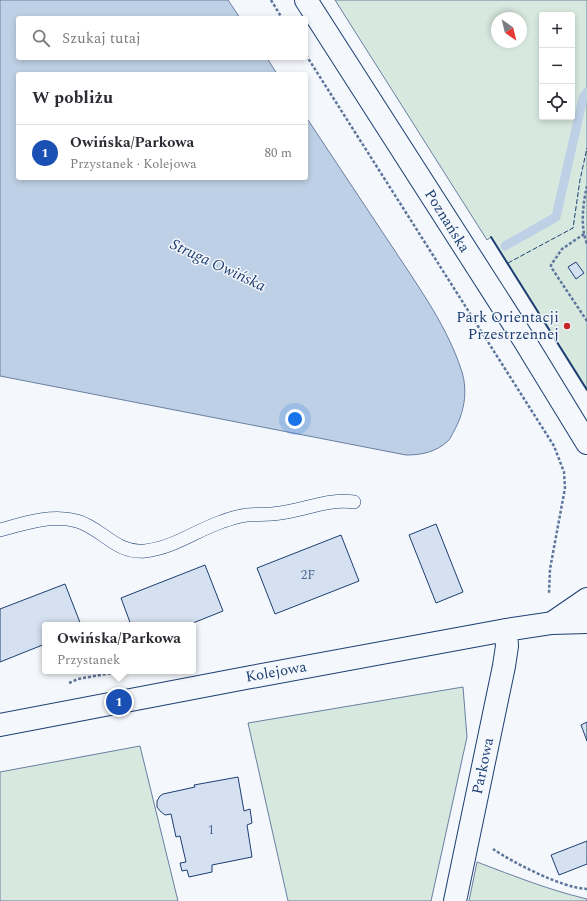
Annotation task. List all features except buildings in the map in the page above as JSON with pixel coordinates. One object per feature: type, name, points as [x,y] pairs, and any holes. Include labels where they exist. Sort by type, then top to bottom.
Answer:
[{"type":"street","name":"Poznańska","points":[[306,0],[524,340],[587,443]]},
{"type":"street","name":"Kolejowa","points":[[552,623],[587,599]]},
{"type":"street","name":"Kolejowa","points":[[0,725],[506,630],[552,623],[587,622]]},
{"type":"street","name":"Parkowa","points":[[455,901],[504,666],[507,646],[506,630]]},
{"type":"lane","points":[[0,530],[38,520],[67,518],[90,526],[123,548],[133,551],[144,551],[157,549],[172,544],[219,522],[245,515],[279,514],[338,501],[354,502]]},
{"type":"path","points":[[271,0],[281,16]]},
{"type":"path","points":[[308,58],[554,446],[564,472],[565,488],[550,569],[549,599],[552,623]]},
{"type":"path","points":[[587,186],[583,212],[584,234],[587,244]]},
{"type":"path","points":[[584,234],[562,249],[551,267],[587,321]]},
{"type":"path","points":[[470,833],[519,864],[562,883],[587,889]]},
{"type":"shaded area","points":[[335,0],[587,0],[587,390],[491,237],[487,240]]},
{"type":"shaded area","points":[[463,687],[467,737],[431,901],[288,901],[248,723]]},
{"type":"shaded area","points":[[140,746],[178,901],[0,901],[0,772]]},
{"type":"shaded area","points":[[477,862],[545,887],[587,899],[587,901],[469,901]]},
{"type":"water","points":[[0,0],[228,0],[239,16],[16,16],[16,60],[268,60],[276,72],[16,72],[16,180],[308,180],[308,120],[423,294],[441,324],[462,372],[465,395],[463,410],[450,439],[434,450],[406,455],[0,376]]},
{"type":"waterway","name":"Struga Owińska","points":[[505,246],[556,217],[583,98],[587,92]]},
{"type":"fence","points":[[508,263],[573,228],[580,180],[587,148]]},
{"type":"wall","points":[[491,237],[587,390]]},
{"type":"place","name":"Park Orientacji Przestrzennej","points":[[567,326]]},
{"type":"place","name":"Owińska/Parkowa","points":[[119,702]]}]
